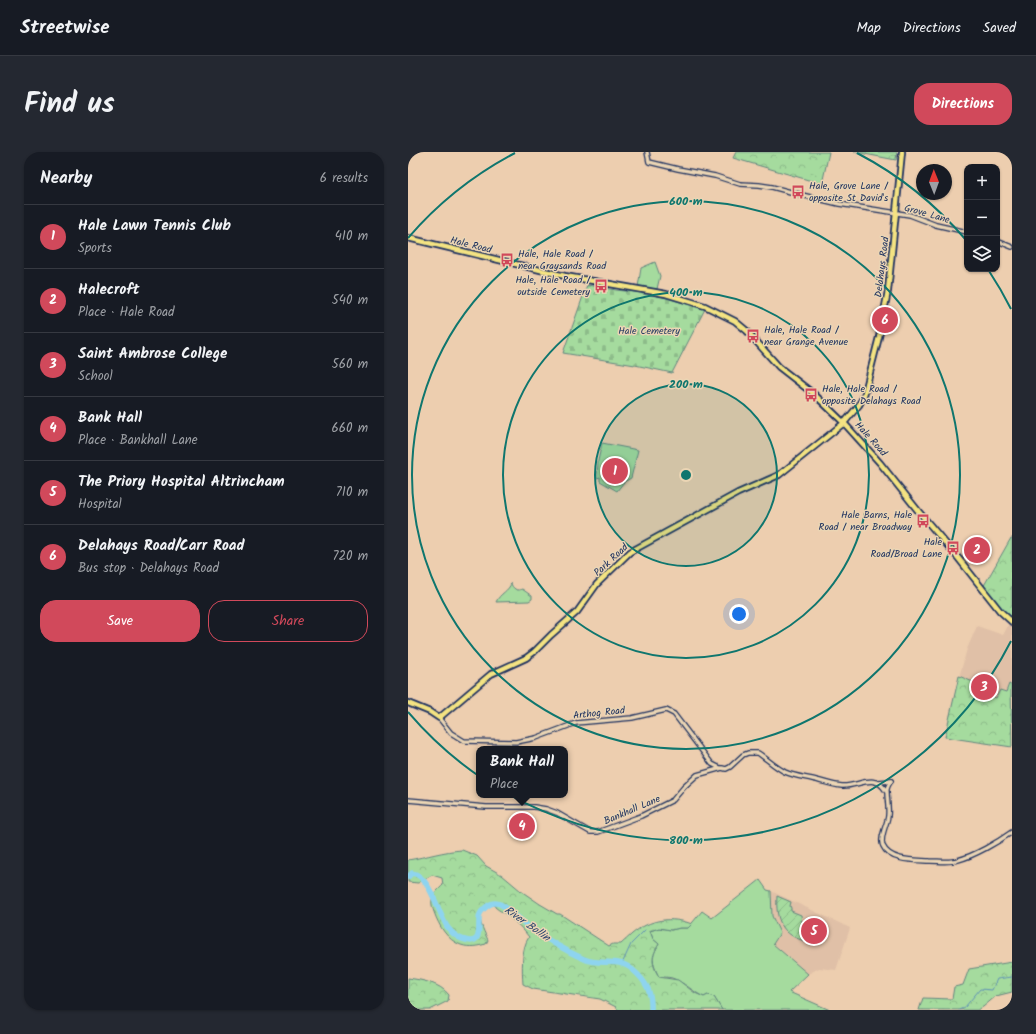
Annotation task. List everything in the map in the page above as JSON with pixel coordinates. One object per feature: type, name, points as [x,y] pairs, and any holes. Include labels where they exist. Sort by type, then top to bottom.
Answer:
[{"type":"main road","name":"Delahays Road","points":[[844,423],[859,405],[864,396],[879,337],[888,291],[902,152]]},
{"type":"main road","name":"Hale Road","points":[[408,238],[565,276],[622,287],[651,290],[705,306],[740,325],[779,368],[815,395],[844,423],[880,463],[1000,611],[1012,622]]},
{"type":"main road","name":"Park Road","points":[[439,718],[491,674],[526,658],[534,652],[577,612],[598,584],[610,574],[630,552],[738,493],[779,475],[844,423]]},
{"type":"main road","points":[[408,703],[430,712],[439,718]]},
{"type":"street","name":"Grove Lane","points":[[647,152],[649,162],[715,176],[740,184],[759,184],[802,196],[839,204],[910,215],[936,226],[964,231]]},
{"type":"street","points":[[1000,242],[1012,247]]},
{"type":"street","name":"Arthog Road","points":[[439,718],[451,733],[464,741],[516,742],[536,738],[576,723],[632,718],[666,710],[674,714],[712,764],[722,768]]},
{"type":"street","name":"Bankhall Lane","points":[[408,800],[486,807],[534,807],[546,809],[557,813],[590,832],[598,832],[658,808],[673,800],[697,775],[722,768],[726,769],[743,755],[753,752],[762,755],[784,772],[794,776],[818,780],[832,785],[844,786],[862,782],[877,782]]},
{"type":"street","points":[[877,782],[891,781],[886,791]]},
{"type":"street","points":[[877,782],[883,785],[886,791],[888,803],[888,817],[882,840],[883,847],[900,859],[908,861],[948,862],[963,859],[994,844],[1012,832]]},
{"type":"shaded area","points":[[1009,624],[1012,626],[1012,747],[945,737],[953,699],[967,649],[977,626],[1003,635]]},
{"type":"shaded area","points":[[771,891],[850,928],[836,970],[819,968],[808,974],[773,943],[780,933],[772,916]]},
{"type":"green space","points":[[736,152],[829,152],[822,184],[733,158]]},
{"type":"green space","points":[[854,152],[897,152],[896,160]]},
{"type":"green space","points":[[655,262],[660,276],[657,289],[638,287],[641,268]]},
{"type":"green space","name":"Hale Cemetery","points":[[587,285],[652,294],[705,309],[672,373],[563,353]]},
{"type":"green space","points":[[602,443],[638,450],[631,478],[624,482],[617,491],[600,481],[600,477],[597,478],[598,461]]},
{"type":"green space","points":[[1012,538],[1012,622],[982,589]]},
{"type":"green space","points":[[511,583],[515,589],[522,589],[532,596],[532,599],[529,601],[496,602]]},
{"type":"green space","points":[[959,676],[987,688],[985,693],[996,698],[1000,690],[1006,692],[1009,684],[1011,685],[1012,747],[945,737]]},
{"type":"green space","points":[[462,850],[477,856],[486,866],[502,875],[540,904],[557,914],[560,914],[609,946],[613,944],[621,944],[639,929],[653,922],[661,920],[676,920],[692,924],[688,928],[671,930],[659,928],[650,931],[653,939],[659,944],[653,956],[654,968],[659,977],[678,980],[695,993],[704,997],[708,995],[714,997],[722,1010],[618,1010],[616,1007],[600,999],[533,989],[523,984],[523,953],[529,937],[514,921],[498,910],[494,903],[483,909],[480,918],[488,940],[486,944],[464,946],[456,943],[444,932],[433,909],[433,898],[436,892],[443,885],[442,878],[432,875],[418,883],[408,882],[408,860]]},
{"type":"green space","points":[[760,880],[767,890],[771,891],[772,916],[780,933],[773,944],[808,974],[789,992],[830,1010],[722,1010],[714,997],[708,995],[704,997],[672,978],[659,977],[653,960],[659,944],[653,939],[650,931],[659,928],[671,930],[688,928],[702,911],[712,918]]},
{"type":"green space","points":[[777,896],[791,902],[791,911],[801,915],[802,923],[804,925],[811,924],[814,926],[816,934],[813,940],[805,941],[799,939],[784,929],[779,920]]},
{"type":"green space","points":[[1012,962],[1012,992],[996,996],[983,1007],[977,1010],[919,1010],[923,998],[952,999],[954,987],[963,985],[969,969]]},
{"type":"green space","points":[[408,978],[425,981],[436,985],[449,995],[448,1001],[430,1010],[408,1010]]},
{"type":"waterway","name":"River Bollin","points":[[408,877],[412,873],[418,875],[424,881],[429,888],[448,928],[458,937],[470,941],[474,940],[477,937],[481,912],[491,904],[500,904],[529,927],[577,956],[590,961],[615,962],[627,966],[633,970],[648,988],[651,998],[651,1010]]},
{"type":"waterway","points":[[622,964],[631,944],[645,930]]},
{"type":"waterway","points":[[959,1010],[965,1007],[980,989],[992,990],[997,979],[1012,977]]},
{"type":"place","name":"Hale, Grove Lane / opposite St David's","points":[[798,192]]},
{"type":"place","name":"Hale, Hale Road / near Graysands Road","points":[[507,260]]},
{"type":"place","name":"Hale, Hale Road / outside Cemetery","points":[[601,286]]},
{"type":"place","name":"Delahays Road/Carr Road","points":[[885,320]]},
{"type":"place","name":"Hale, Hale Road / near Grange Avenue","points":[[753,336]]},
{"type":"place","name":"Hale, Hale Road / opposite Delahays Road","points":[[811,395]]},
{"type":"place","name":"Hale Lawn Tennis Club","points":[[615,471]]},
{"type":"place","name":"Hale Barns, Hale Road / near Broadway","points":[[923,521]]},
{"type":"place","name":"Hale Road/Broad Lane","points":[[953,548]]},
{"type":"place","name":"Halecroft","points":[[977,550]]},
{"type":"place","name":"Saint Ambrose College","points":[[984,687]]},
{"type":"place","name":"Bank Hall","points":[[522,826]]},
{"type":"place","name":"The Priory Hospital Altrincham","points":[[814,931]]}]
